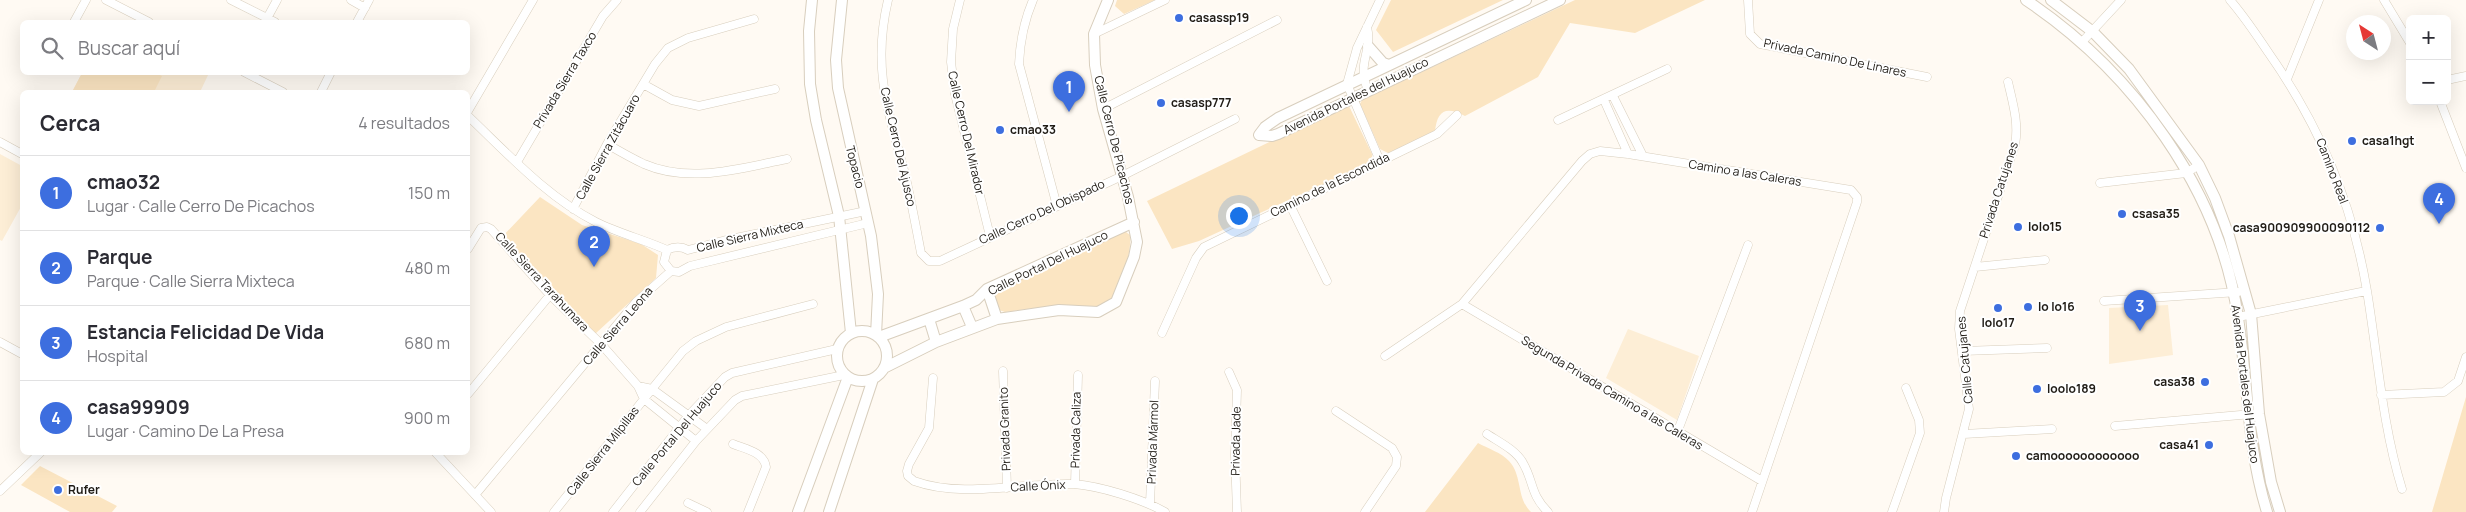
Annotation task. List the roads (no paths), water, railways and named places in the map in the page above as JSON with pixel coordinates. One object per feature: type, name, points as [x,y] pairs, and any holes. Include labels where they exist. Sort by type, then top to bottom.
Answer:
[{"type":"street","points":[[75,20],[86,0]]},
{"type":"street","points":[[106,0],[145,20]]},
{"type":"street","points":[[231,0],[264,20]]},
{"type":"street","points":[[267,20],[277,0]]},
{"type":"street","points":[[350,0],[365,8]]},
{"type":"street","points":[[358,20],[369,0]]},
{"type":"street","points":[[470,108],[533,0]]},
{"type":"street","name":"Privada Sierra Taxco","points":[[517,162],[603,16],[617,0]]},
{"type":"street","points":[[812,0],[809,31],[810,84],[816,120],[839,216],[851,333]]},
{"type":"street","name":"Topacio","points":[[842,0],[836,60],[838,88],[846,134],[866,210],[878,294],[878,336]]},
{"type":"street","name":"Calle Cerro Del Ajusco","points":[[888,0],[883,20],[881,67],[884,95],[905,174],[921,253],[929,261]]},
{"type":"street","name":"Calle Cerro Del Mirador","points":[[960,0],[953,29],[951,62],[955,94],[990,236]]},
{"type":"street","points":[[1033,0],[1026,16],[1020,45],[1019,64],[1056,206]]},
{"type":"street","name":"Calle Cerro De Picachos","points":[[997,319],[1059,310],[1098,312],[1112,306],[1120,295],[1134,257],[1137,242],[1134,222],[1104,108],[1095,65],[1094,34],[1108,0]]},
{"type":"street","points":[[1094,34],[1165,0]]},
{"type":"street","points":[[1380,0],[1352,61],[1347,84],[1380,161]]},
{"type":"street","name":"Avenida Portales del Huajuco","points":[[1526,0],[1278,118],[1265,127],[1259,135],[1272,136],[1278,134],[1560,0]]},
{"type":"street","name":"Privada Camino De Linares","points":[[1748,0],[1750,34],[1760,44],[1926,77]]},
{"type":"street","name":"Avenida Portales del Huajuco","points":[[2026,0],[2082,42],[2119,79],[2153,120],[2186,172],[2204,206],[2221,248],[2238,317],[2252,453],[2267,512]]},
{"type":"street","name":"Avenida Portales del Huajuco","points":[[2051,0],[2093,32],[2129,68],[2199,165],[2215,198],[2251,314],[2259,414],[2271,482],[2280,512]]},
{"type":"street","points":[[2082,42],[2121,0]]},
{"type":"street","name":"Camino Real","points":[[2230,0],[2287,79],[2312,122],[2336,174],[2354,231],[2366,291],[2390,452],[2402,489]]},
{"type":"street","points":[[2287,79],[2319,0]]},
{"type":"street","points":[[2384,0],[2406,36]]},
{"type":"street","name":"Calle Sierra Zitácuaro","points":[[573,209],[607,144],[655,64],[674,44],[754,19]]},
{"type":"street","points":[[1104,108],[1277,20]]},
{"type":"street","points":[[1368,27],[1370,36],[1362,78],[1368,90]]},
{"type":"street","points":[[1368,46],[1378,59],[1390,65]]},
{"type":"street","points":[[1558,120],[1613,96],[1666,69]]},
{"type":"street","points":[[250,75],[279,90]]},
{"type":"street","points":[[322,90],[330,75]]},
{"type":"street","points":[[2451,79],[2466,76]]},
{"type":"street","name":"Privada Catujanes","points":[[1974,267],[2015,145],[2017,132],[2015,112],[2008,82]]},
{"type":"street","points":[[643,84],[672,100],[699,106],[775,89]]},
{"type":"street","points":[[1613,96],[1642,156]]},
{"type":"street","points":[[1604,100],[1628,154]]},
{"type":"street","points":[[2442,105],[2466,168]]},
{"type":"street","name":"Camino de la Escondida","points":[[1162,333],[1196,258],[1204,247],[1437,134],[1457,115]]},
{"type":"street","name":"Calle Sierra Mixteca","points":[[470,118],[545,188],[573,209],[598,224],[667,250],[673,247],[682,247],[688,250],[866,210]]},
{"type":"street","name":"Calle Cerro Del Obispado","points":[[929,261],[940,261],[1122,176],[1235,119]]},
{"type":"street","points":[[0,142],[20,153]]},
{"type":"street","points":[[607,144],[645,164],[688,174],[732,170],[787,159]]},
{"type":"street","name":"Camino a las Caleras","points":[[1385,356],[1462,304],[1590,154],[1600,151],[1628,154],[1851,190],[1857,197],[1752,512]]},
{"type":"street","points":[[2100,183],[2186,172],[2199,165]]},
{"type":"street","points":[[1290,205],[1327,281]]},
{"type":"street","name":"Calle Portal Del Huajuco","points":[[878,336],[963,306],[976,300],[987,290],[1134,222]]},
{"type":"street","name":"Calle Sierra Leona","points":[[475,495],[636,302],[671,271],[679,272],[690,266],[868,223]]},
{"type":"street","name":"Calle Sierra Tarahumara","points":[[470,245],[478,231],[484,226],[491,228],[550,295],[601,344],[638,386],[644,399],[696,442]]},
{"type":"street","points":[[796,226],[799,240]]},
{"type":"street","points":[[1677,432],[1748,245]]},
{"type":"street","points":[[667,250],[664,262],[671,271]]},
{"type":"street","points":[[688,250],[691,255],[690,266]]},
{"type":"street","points":[[1974,267],[2045,260]]},
{"type":"street","name":"Calle Catujanes","points":[[1944,512],[1949,483],[1964,434],[1969,409],[1959,329],[1960,310],[1974,267]]},
{"type":"street","points":[[884,368],[887,352],[878,336],[860,331],[851,333],[845,337],[837,349],[838,367],[846,376],[864,382],[873,379],[884,368],[936,342],[997,319],[987,290]]},
{"type":"street","points":[[2104,301],[2244,291]]},
{"type":"street","points":[[2238,317],[2366,291]]},
{"type":"street","points":[[470,392],[550,295]]},
{"type":"street","name":"Calle Sierra Milpillas","points":[[554,512],[683,351],[708,333],[813,304]]},
{"type":"street","name":"Segunda Privada Camino a las Caleras","points":[[1462,304],[1762,481]]},
{"type":"street","points":[[963,306],[972,327]]},
{"type":"street","points":[[929,319],[936,342]]},
{"type":"street","points":[[0,342],[20,353]]},
{"type":"street","points":[[1963,351],[2047,348]]},
{"type":"street","name":"Calle Portal Del Huajuco","points":[[613,512],[679,427],[716,384],[732,373],[837,349]]},
{"type":"street","points":[[2381,395],[2444,392],[2458,381],[2466,357]]},
{"type":"street","name":"Privada Granito","points":[[1003,371],[1007,488]]},
{"type":"street","name":"Privada Jade","points":[[1229,372],[1237,390],[1235,455],[1237,512]]},
{"type":"street","name":"Privada Caliza","points":[[1075,484],[1078,375]]},
{"type":"street","points":[[798,512],[846,376]]},
{"type":"street","name":"Calle Portal Del Huajuco","points":[[640,512],[728,405],[742,396],[846,376]]},
{"type":"street","name":"Calle Ónix","points":[[933,378],[929,428],[908,464],[908,476],[917,482],[946,486],[1007,488],[1075,484],[1150,504],[1165,512]]},
{"type":"street","points":[[829,512],[873,379]]},
{"type":"street","name":"Privada Mármol","points":[[1150,504],[1155,381]]},
{"type":"street","points":[[638,386],[652,389],[707,429]]},
{"type":"street","points":[[1892,512],[1920,433],[1919,420],[1906,388]]},
{"type":"street","points":[[1336,411],[1392,448],[1396,453],[1396,466],[1365,512]]},
{"type":"street","points":[[2115,426],[2259,414]]},
{"type":"street","points":[[1964,434],[2052,429]]},
{"type":"street","points":[[1487,434],[1516,454],[1522,461],[1534,494],[1548,512]]},
{"type":"street","points":[[733,444],[764,458],[766,467],[748,512]]},
{"type":"street","points":[[0,491],[38,455]]},
{"type":"street","points":[[438,455],[491,512]]},
{"type":"street","points":[[688,503],[707,512]]},
{"type":"place","name":"casassp19","points":[[1179,18]]},
{"type":"place","name":"casasp777","points":[[1161,103]]},
{"type":"place","name":"cmao32","points":[[1069,112]]},
{"type":"place","name":"cmao33","points":[[1000,130]]},
{"type":"place","name":"casa1hgt","points":[[2352,141]]},
{"type":"place","name":"csasa35","points":[[2122,214]]},
{"type":"place","name":"casa99909","points":[[2439,224]]},
{"type":"place","name":"lolo15","points":[[2018,227]]},
{"type":"place","name":"casa900909900090112","points":[[2380,228]]},
{"type":"place","name":"Parque","points":[[594,267]]},
{"type":"place","name":"lo lo16","points":[[2028,307]]},
{"type":"place","name":"lolo17","points":[[1998,308]]},
{"type":"place","name":"Estancia Felicidad De Vida","points":[[2140,331]]},
{"type":"place","name":"casa38","points":[[2205,382]]},
{"type":"place","name":"loolo189","points":[[2037,389]]},
{"type":"place","name":"casa41","points":[[2209,445]]},
{"type":"place","name":"camoooooooooooo","points":[[2016,456]]},
{"type":"place","name":"Rufer","points":[[58,490]]}]
